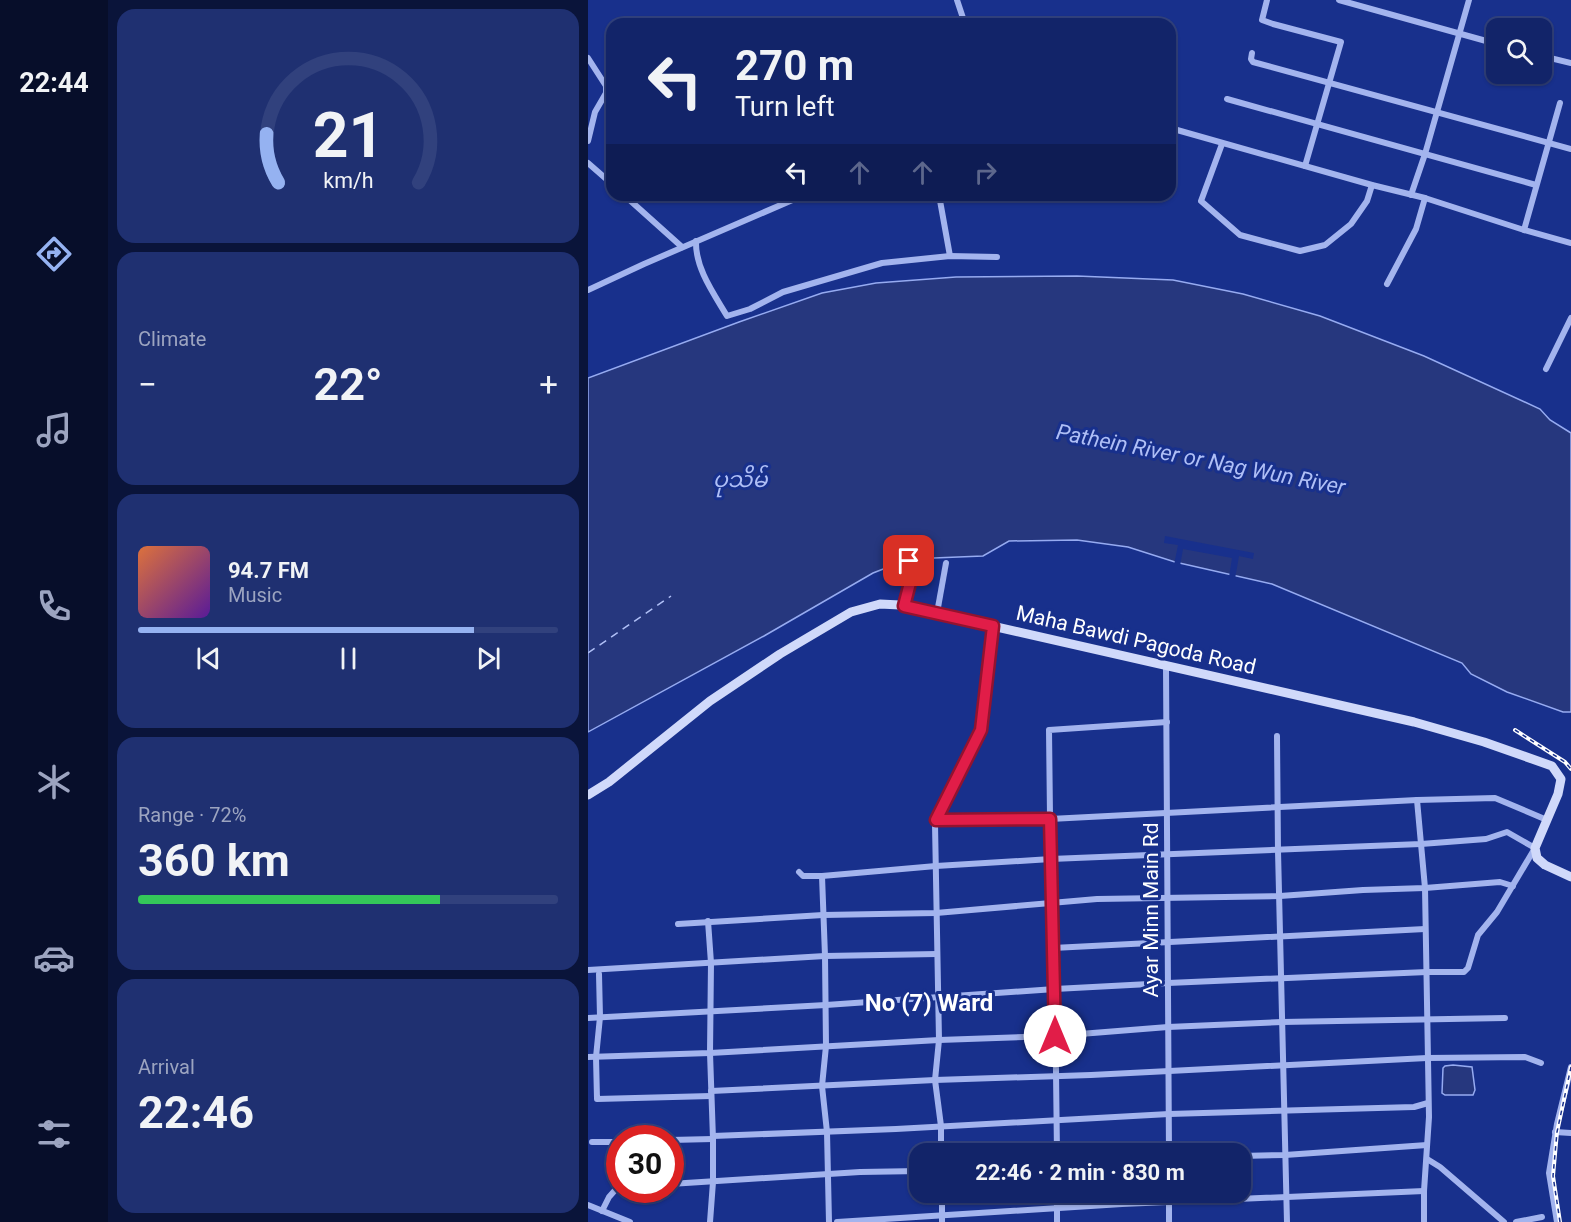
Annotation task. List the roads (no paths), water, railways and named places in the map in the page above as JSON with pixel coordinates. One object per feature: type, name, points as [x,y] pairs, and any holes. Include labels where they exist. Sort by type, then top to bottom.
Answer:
[{"type":"street","points":[[957,0],[963,18]]},
{"type":"street","points":[[1267,0],[1262,20],[1341,42],[1305,166]]},
{"type":"street","points":[[1339,0],[1486,41]]},
{"type":"street","points":[[1411,195],[1425,154],[1468,0]]},
{"type":"street","points":[[1252,53],[1253,62],[1571,149]]},
{"type":"street","points":[[588,58],[606,86],[606,93],[595,112],[588,141]]},
{"type":"street","points":[[1552,58],[1571,63]]},
{"type":"street","points":[[1227,99],[1536,185]]},
{"type":"street","points":[[1524,230],[1560,103]]},
{"type":"street","points":[[1176,130],[1425,198],[1571,243]]},
{"type":"street","points":[[1222,144],[1201,201],[1240,235],[1300,251],[1326,245],[1351,224],[1367,201],[1372,185]]},
{"type":"street","points":[[588,163],[606,179]]},
{"type":"street","points":[[1387,284],[1416,229],[1425,198]]},
{"type":"street","points":[[631,201],[682,247]]},
{"type":"street","points":[[588,290],[790,201]]},
{"type":"street","points":[[940,201],[950,256]]},
{"type":"street","points":[[696,241],[697,256],[707,281],[727,316],[750,309],[783,292],[882,263],[950,256],[997,257]]},
{"type":"street","points":[[1545,369],[1571,318]]},
{"type":"street","points":[[904,606],[911,579],[909,561]]},
{"type":"street","points":[[937,613],[946,563]]},
{"type":"street","name":"Maha Bawdi Pagoda Road","points":[[588,795],[609,782],[710,701],[780,654],[851,612],[880,604],[937,613],[1414,722],[1496,746],[1552,766],[1561,779],[1558,794],[1535,848]]},
{"type":"street","points":[[941,1143],[935,1080],[939,1040],[935,824],[981,730],[993,626]]},
{"type":"street","name":"Ayar Minn Main Rd","points":[[1166,666],[1169,1143]]},
{"type":"street","points":[[1057,1143],[1049,730],[1167,722]]},
{"type":"street","points":[[1277,736],[1287,1222]]},
{"type":"street","points":[[936,820],[1050,819],[1495,798],[1547,820]]},
{"type":"street","points":[[1418,800],[1425,888],[1427,972],[1428,1103],[1424,1222]]},
{"type":"street","points":[[799,872],[803,876],[822,876],[1051,859],[1421,844],[1486,839],[1507,832],[1535,848],[1537,858],[1545,865],[1571,877]]},
{"type":"street","points":[[588,1018],[1168,983],[1464,972],[1468,968],[1478,935],[1497,912],[1535,848]]},
{"type":"street","points":[[822,876],[826,1046],[822,1086],[827,1132],[829,1222]]},
{"type":"street","points":[[678,924],[823,915],[936,913],[1097,899],[1280,896],[1500,882],[1513,886]]},
{"type":"street","points":[[708,921],[711,963],[710,1053],[713,1138],[710,1222]]},
{"type":"street","points":[[1053,948],[1425,929]]},
{"type":"street","points":[[588,970],[825,956],[937,954]]},
{"type":"street","points":[[599,974],[597,1099],[935,1080],[1427,1058],[1525,1057],[1541,1063]]},
{"type":"street","points":[[588,1057],[1055,1036],[1168,1027],[1282,1022],[1506,1018]]},
{"type":"street","points":[[1557,1222],[1549,1173],[1555,1132],[1571,1067]]},
{"type":"street","points":[[684,1139],[1169,1114],[1414,1107],[1428,1103]]},
{"type":"street","points":[[1555,1132],[1571,1133]]},
{"type":"street","points":[[592,1142],[606,1142]]},
{"type":"street","points":[[1251,1156],[1427,1145]]},
{"type":"street","points":[[1427,1159],[1440,1167],[1504,1222]]},
{"type":"street","points":[[684,1183],[860,1172],[909,1171]]},
{"type":"street","points":[[1251,1198],[1424,1191]]},
{"type":"street","points":[[602,1212],[606,1203]]},
{"type":"street","points":[[942,1203],[942,1219]]},
{"type":"street","points":[[1057,1203],[1058,1222]]},
{"type":"street","points":[[837,1222],[942,1219],[1057,1208],[1150,1203]]},
{"type":"street","points":[[1169,1203],[1169,1222]]},
{"type":"street","points":[[588,1205],[630,1222]]},
{"type":"street","points":[[1516,1222],[1542,1217]]},
{"type":"water","name":"ပုသိမ်","points":[[1077,276],[1173,280],[1243,294],[1320,316],[1424,356],[1540,409],[1550,420],[1571,433],[1571,712],[1563,712],[1507,692],[1471,674],[1462,663],[1272,584],[1175,562],[1128,547],[1077,540],[1009,541],[983,556],[909,559],[873,573],[764,636],[588,732],[588,378],[822,293],[876,283],[956,277]]},
{"type":"water","points":[[1453,1065],[1472,1067],[1475,1090],[1473,1095],[1445,1095],[1442,1093],[1443,1068]]},
{"type":"railway","points":[[1515,730],[1565,762],[1571,769]]},
{"type":"railway","points":[[1560,1222],[1553,1176],[1557,1132],[1571,1067]]},
{"type":"district","name":"No (7) Ward","points":[[929,1003]]},
{"type":"water label","name":"Pathein River or Nag Wun River","points":[[1201,459]]}]
